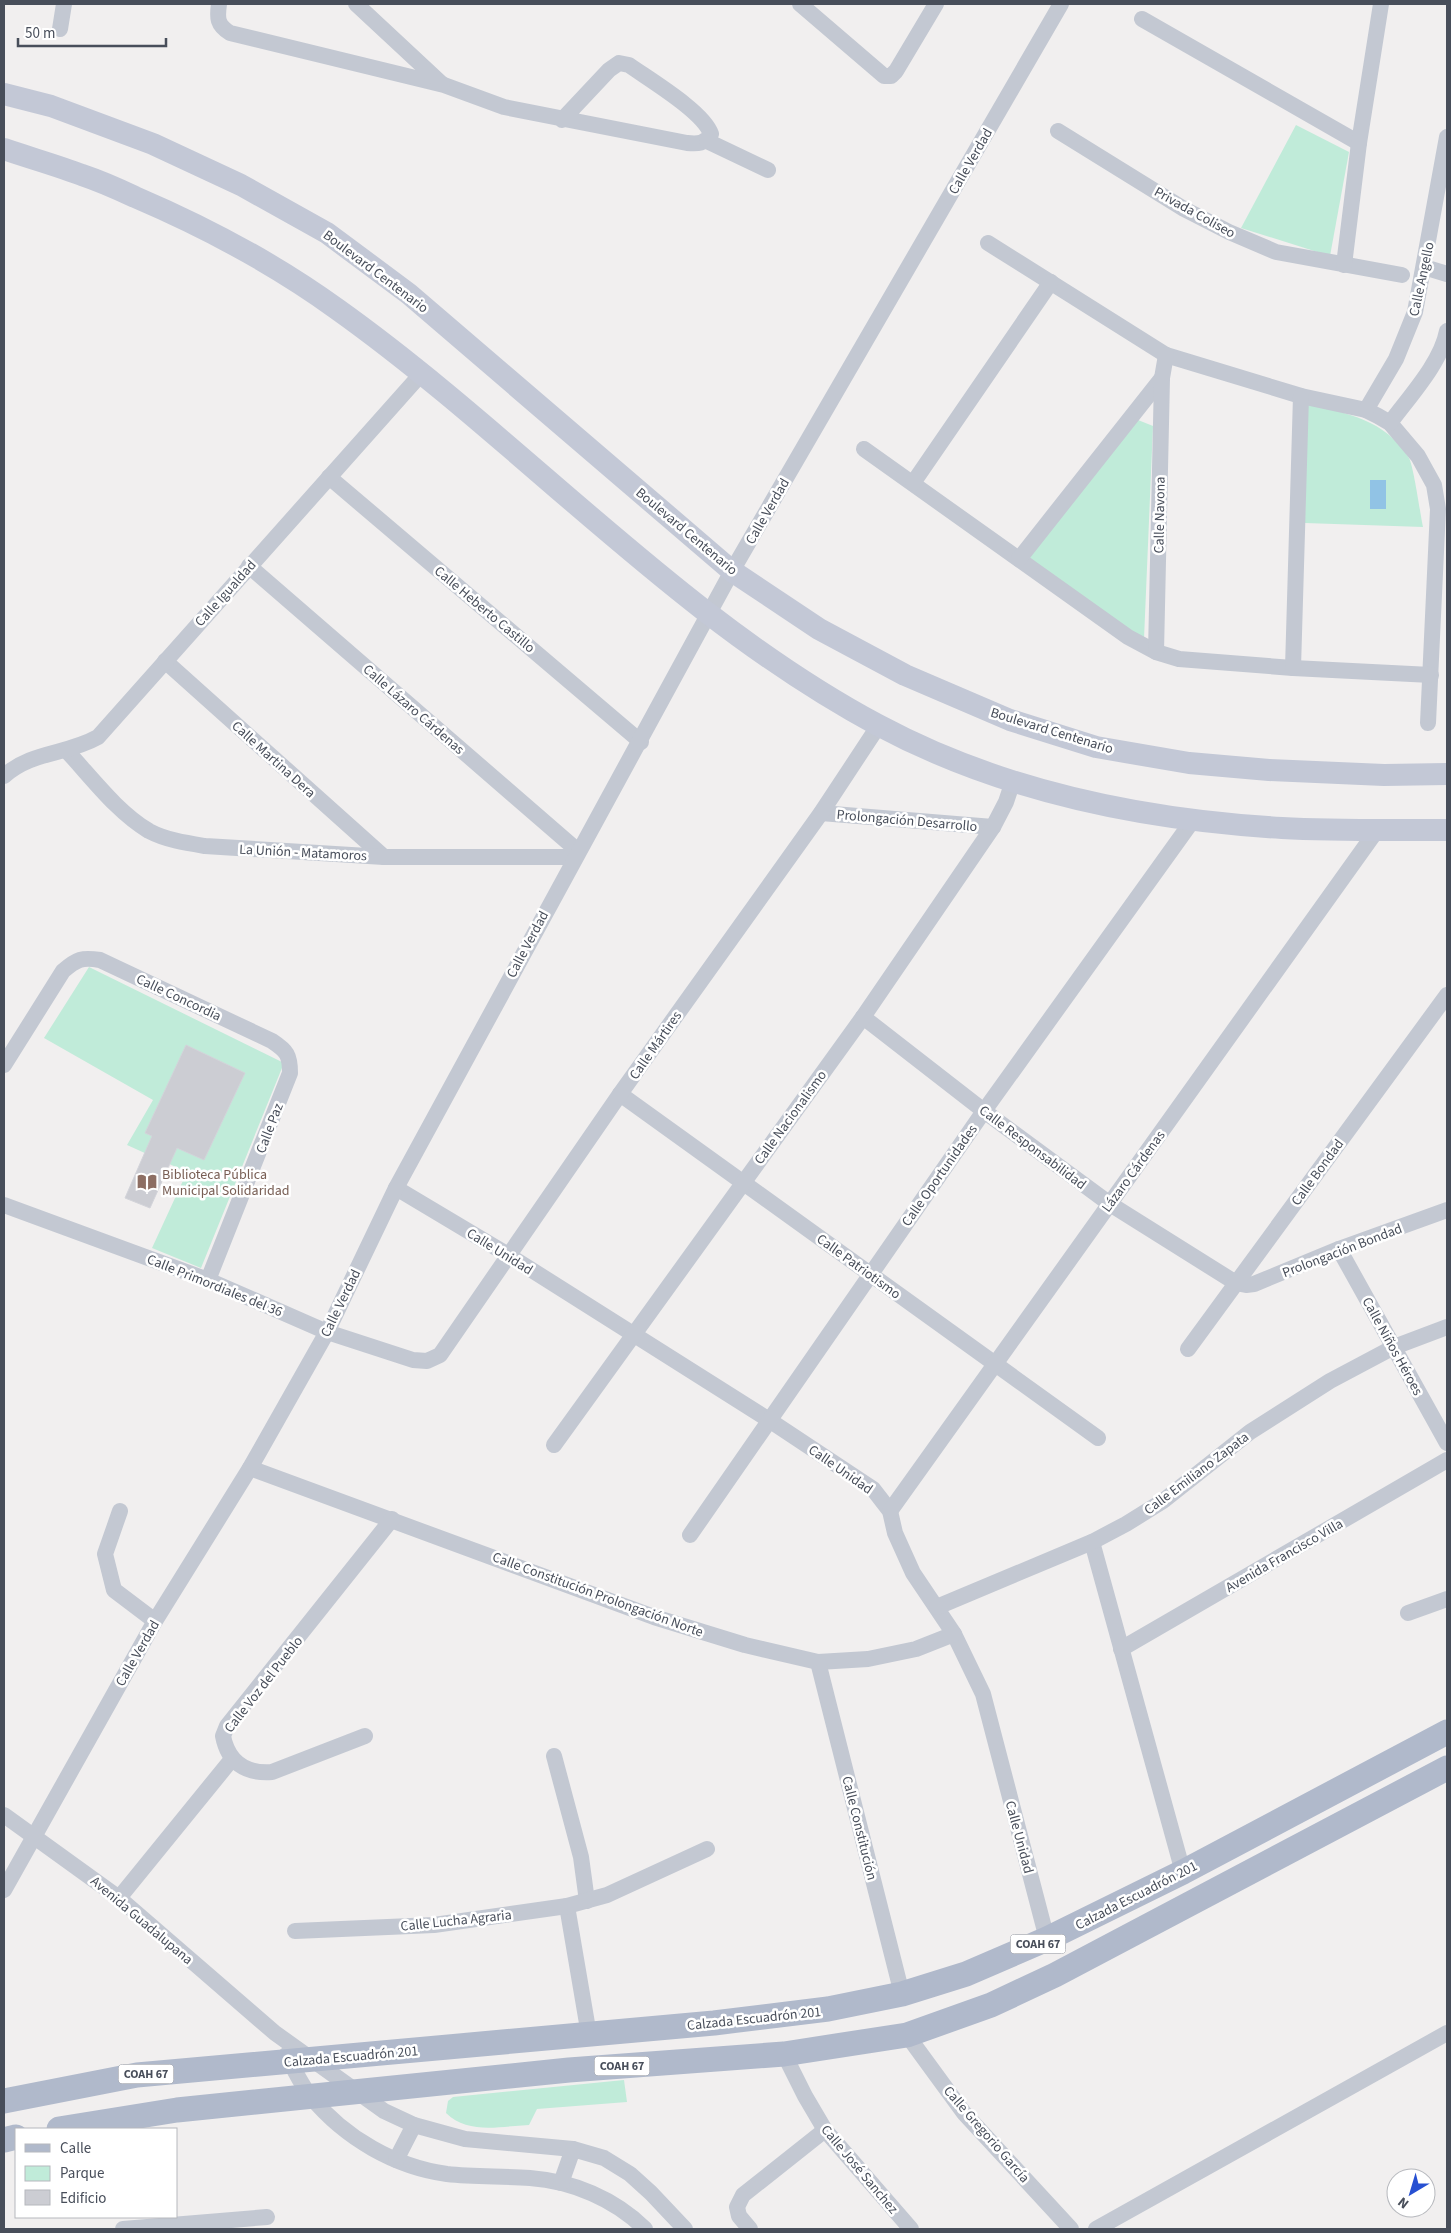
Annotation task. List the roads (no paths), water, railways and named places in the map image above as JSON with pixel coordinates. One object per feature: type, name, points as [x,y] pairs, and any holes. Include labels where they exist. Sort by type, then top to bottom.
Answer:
[{"type":"main road","name":"Boulevard Centenario","points":[[4,94],[52,106],[153,144],[241,185],[327,233],[409,294],[732,571],[819,629],[904,675],[1010,720],[1096,747],[1189,763],[1269,770],[1384,775],[1447,774]]},
{"type":"main road","points":[[4,149],[86,176],[167,211],[246,252],[334,306],[422,373],[550,484],[709,614],[792,673],[879,725],[939,753],[1013,781],[1093,802],[1193,820],[1283,828],[1447,830]]},
{"type":"main road","name":"Calzada Escuadrón 201","points":[[4,2101],[138,2075],[579,2036],[828,2009],[902,1994],[966,1974],[1047,1939],[1182,1872],[1447,1732]]},
{"type":"main road","name":"COAH 67","points":[[65,2128],[177,2110],[569,2070],[784,2054],[907,2035],[991,2005],[1055,1975],[1447,1768]]},
{"type":"main road","points":[[569,2070],[579,2036]]},
{"type":"street","points":[[60,29],[64,4]]},
{"type":"street","points":[[219,4],[217,18],[221,28],[230,33],[444,85],[504,106],[562,120],[687,143],[699,144],[707,141],[711,134],[708,125],[697,114],[629,65],[619,63],[609,70],[562,120]]},
{"type":"street","points":[[356,4],[444,85]]},
{"type":"street","points":[[800,4],[884,76],[891,76],[896,71],[936,4]]},
{"type":"street","name":"Calle Verdad","points":[[4,1890],[155,1621],[250,1468],[327,1332],[396,1188],[576,854],[641,742],[732,571],[1061,4]]},
{"type":"street","points":[[1344,266],[1359,143],[1381,4]]},
{"type":"street","points":[[1142,19],[1359,143]]},
{"type":"street","name":"Privada Coliseo","points":[[1058,131],[1184,209],[1229,232],[1276,252],[1344,266],[1402,275]]},
{"type":"street","name":"Calle Angello","points":[[1366,410],[1396,359],[1407,335],[1417,303],[1447,137]]},
{"type":"street","points":[[707,141],[768,170]]},
{"type":"street","points":[[988,243],[1166,355],[1301,396],[1366,410],[1390,423],[1418,456],[1434,486],[1438,509],[1428,723]]},
{"type":"street","points":[[1424,267],[1447,274]]},
{"type":"street","points":[[913,483],[1051,282]]},
{"type":"street","points":[[1390,423],[1436,360],[1445,342],[1447,331]]},
{"type":"street","name":"Calle Navona","points":[[1156,652],[1162,378],[1166,355]]},
{"type":"street","name":"Calle Igualdad","points":[[4,776],[27,760],[46,753],[82,746],[98,737],[422,373]]},
{"type":"street","name":"Calle Navona","points":[[1019,559],[1162,378]]},
{"type":"street","points":[[1293,668],[1301,396]]},
{"type":"street","points":[[864,449],[1128,637],[1156,652],[1179,659],[1293,668],[1431,675]]},
{"type":"street","name":"Calle Heberto Castillo","points":[[329,477],[641,742]]},
{"type":"street","name":"Calle Lázaro Cárdenas","points":[[250,566],[576,854]]},
{"type":"street","name":"Calle Martina Dera","points":[[165,661],[384,857]]},
{"type":"street","name":"Calle Mártires","points":[[428,1361],[440,1355],[620,1094],[821,813],[879,725]]},
{"type":"street","name":"La Unión - Matamoros","points":[[66,750],[123,811],[150,831],[178,842],[205,846],[384,857],[576,854]]},
{"type":"street","name":"Calle Nacionalismo","points":[[554,1445],[742,1182],[863,1017],[993,827],[1006,802],[1013,781]]},
{"type":"street","name":"Prolongación Desarrollo","points":[[821,813],[993,827]]},
{"type":"street","name":"Calle Oportunidades","points":[[690,1535],[984,1111],[1193,820]]},
{"type":"street","name":"Lázaro Cárdenas","points":[[890,1511],[1377,830]]},
{"type":"street","name":"Calle Concordia","points":[[4,1065],[63,971],[72,963],[85,958],[100,960],[272,1041],[283,1049],[290,1059]]},
{"type":"street","name":"Calle Bondad","points":[[1188,1349],[1447,995]]},
{"type":"street","name":"Calle Responsabilidad","points":[[863,1017],[984,1111],[1110,1204],[1236,1283]]},
{"type":"street","name":"Calle Paz","points":[[208,1280],[290,1073],[290,1059]]},
{"type":"street","name":"Calle Patriotismo","points":[[620,1094],[1098,1438]]},
{"type":"street","name":"Calle Unidad","points":[[396,1188],[508,1255],[769,1420],[873,1489],[890,1511],[896,1533],[912,1573],[954,1634],[983,1694],[1047,1939]]},
{"type":"street","name":"Calle Primordiales del 36","points":[[4,1205],[208,1280],[327,1332],[414,1360],[428,1361]]},
{"type":"street","name":"Prolongación Bondad","points":[[1236,1283],[1254,1284],[1339,1249],[1447,1210]]},
{"type":"street","name":"Calle Niños Héroes","points":[[1339,1249],[1447,1443]]},
{"type":"street","name":"Calle Emiliano Zapata","points":[[937,1607],[1092,1542],[1126,1524],[1163,1501],[1250,1432],[1330,1381],[1394,1346],[1447,1327]]},
{"type":"street","name":"Avenida Francisco Villa","points":[[1121,1649],[1447,1460]]},
{"type":"street","name":"Calle Constitución Prolongación Norte","points":[[250,1468],[654,1617],[745,1646],[818,1662],[868,1659],[916,1649],[954,1634]]},
{"type":"street","points":[[120,1511],[105,1554],[114,1590],[155,1621]]},
{"type":"street","name":"Calle Voz del Pueblo","points":[[232,1759],[223,1736],[227,1726],[392,1519]]},
{"type":"street","points":[[1092,1542],[1182,1872]]},
{"type":"street","points":[[1408,1613],[1447,1599]]},
{"type":"street","name":"Calle Constitución","points":[[818,1662],[902,1994]]},
{"type":"street","points":[[119,1898],[232,1759],[245,1768],[258,1773],[272,1772],[366,1736]]},
{"type":"street","points":[[554,1756],[579,1849],[587,1901]]},
{"type":"street","name":"Avenida Guadalupana","points":[[4,1816],[119,1898],[275,2033],[300,2061]]},
{"type":"street","name":"Calle Lucha Agraria","points":[[295,1931],[434,1925],[567,1906],[607,1895],[707,1849]]},
{"type":"street","points":[[567,1906],[579,2036]]},
{"type":"street","points":[[1096,2229],[1447,2033]]},
{"type":"street","name":"Calle Gregorio García","points":[[907,2035],[964,2113],[1072,2229]]},
{"type":"street","name":"Calle José Sanchez","points":[[784,2054],[805,2096],[826,2130],[911,2229]]},
{"type":"street","points":[[300,2061],[356,2092],[384,2111],[414,2125],[465,2139],[573,2149],[604,2158],[630,2174],[664,2205],[685,2229]]},
{"type":"street","points":[[300,2061],[310,2096],[339,2125],[371,2148],[422,2170],[448,2174],[532,2178],[561,2183],[595,2194],[620,2208],[645,2229]]},
{"type":"street","points":[[396,2160],[414,2125]]},
{"type":"street","points":[[750,2229],[739,2216],[736,2207],[743,2195],[826,2130]]},
{"type":"street","points":[[561,2183],[573,2149]]},
{"type":"street","points":[[123,2229],[267,2216]]},
{"type":"water","points":[[1370,480],[1386,480],[1386,509],[1370,509]]},
{"type":"place","name":"Biblioteca Pública Municipal Solidaridad","points":[[147,1182]]}]
